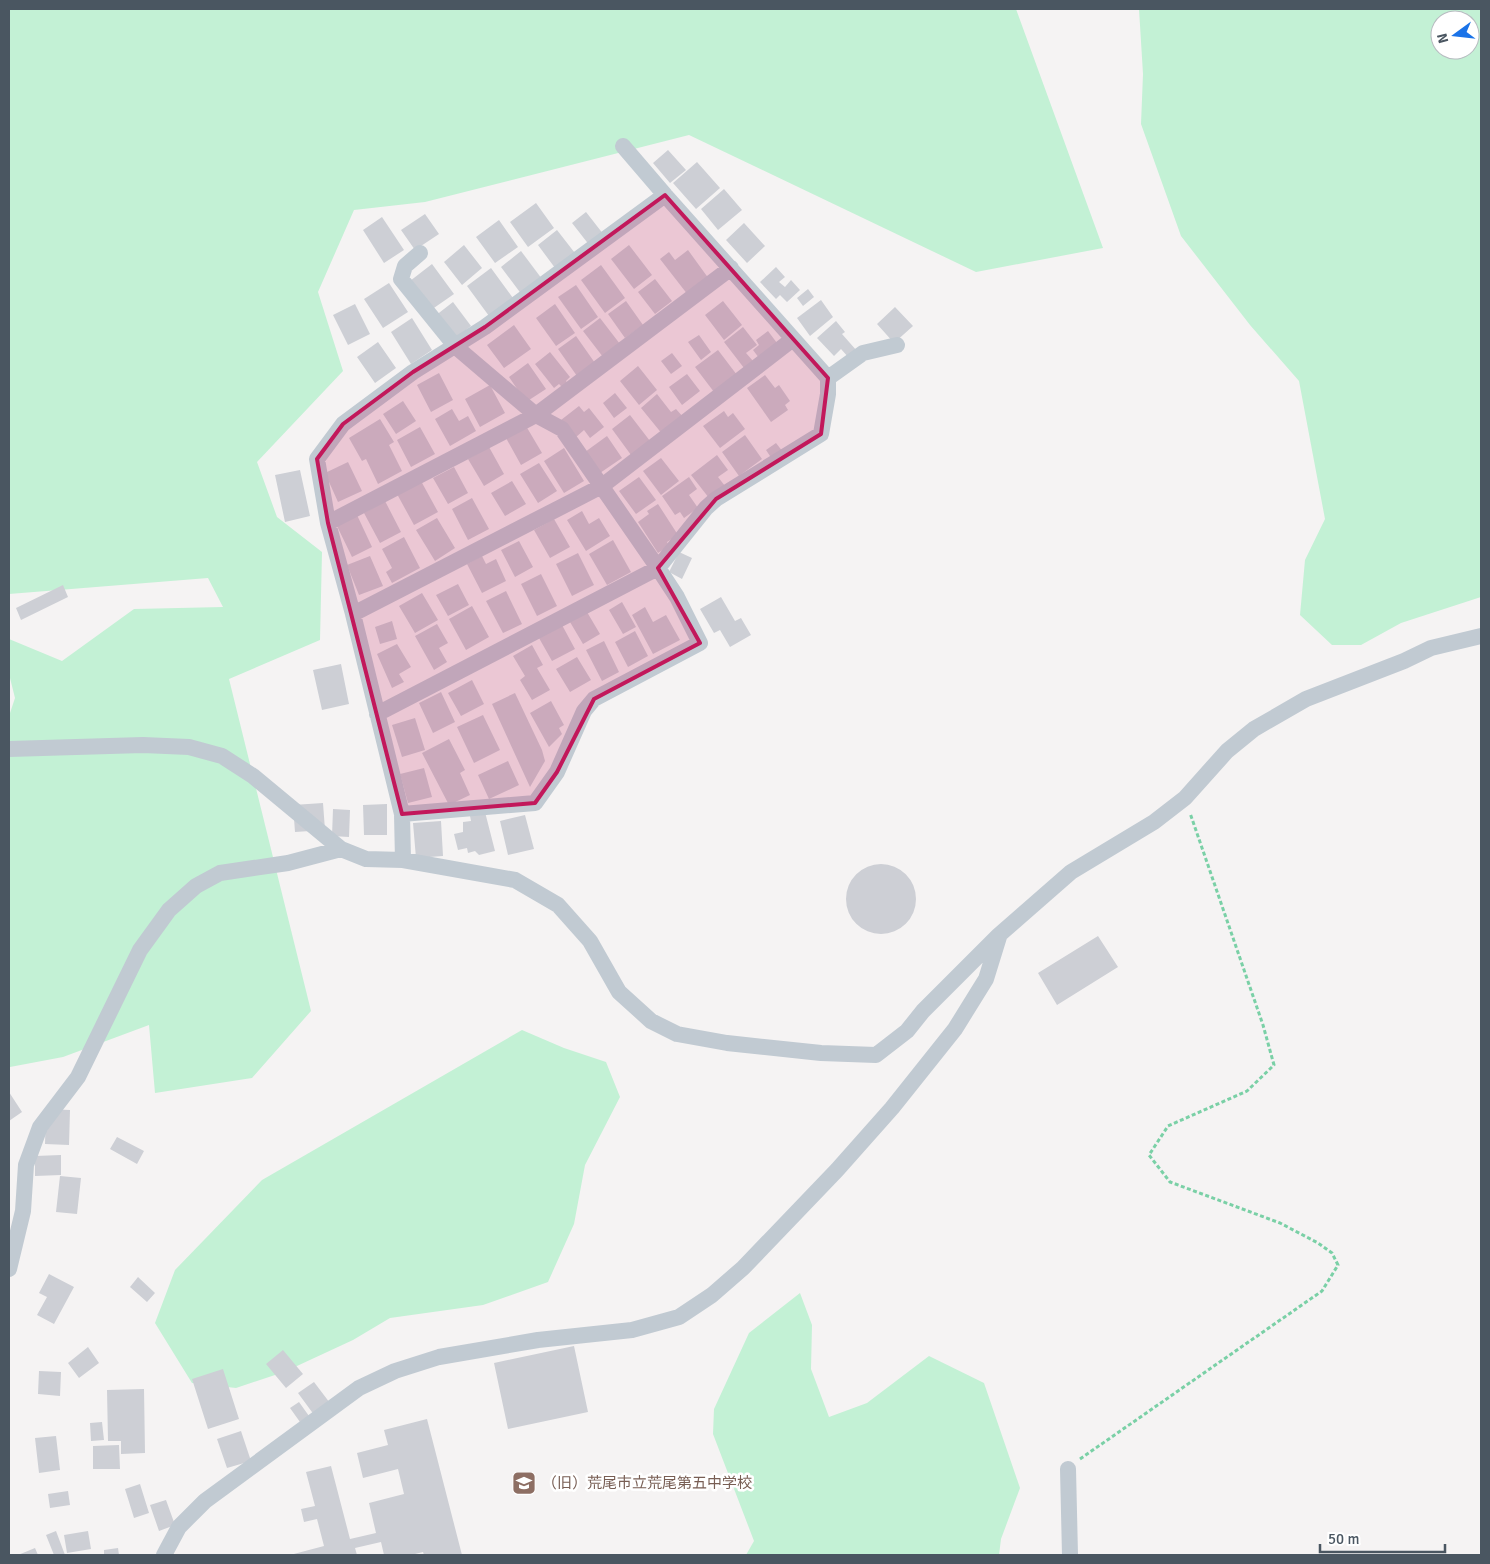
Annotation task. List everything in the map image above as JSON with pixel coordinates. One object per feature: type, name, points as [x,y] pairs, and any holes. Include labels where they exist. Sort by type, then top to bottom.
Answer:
[{"type":"street","points":[[377,714],[658,568],[706,508],[716,499],[821,434],[828,394],[828,378],[665,196],[624,146]]},
{"type":"street","points":[[403,860],[402,814],[353,614],[328,523],[317,459],[343,424],[413,372],[456,347],[522,302],[665,196]]},
{"type":"street","points":[[402,814],[535,803],[557,772],[584,711],[594,699],[700,643],[677,597],[562,429],[536,415],[456,347],[401,280],[404,266],[420,253]]},
{"type":"street","points":[[328,523],[536,415],[731,268]]},
{"type":"street","points":[[353,614],[602,486],[793,339]]},
{"type":"street","points":[[828,378],[862,353],[897,344]]},
{"type":"street","points":[[9,749],[143,745],[189,747],[222,756],[253,776],[341,849],[366,859],[403,860],[515,880],[558,905],[590,941],[619,992],[651,1021],[677,1034],[727,1043],[821,1053],[876,1055],[907,1031],[923,1011],[999,935],[1072,872],[1109,847],[1154,822],[1185,798],[1227,751],[1254,729],[1306,699],[1404,661],[1431,648],[1481,636]]},
{"type":"street","points":[[9,1269],[23,1211],[26,1165],[40,1127],[78,1077],[140,950],[169,910],[196,886],[220,874],[288,863],[341,849]]},
{"type":"street","points":[[164,1555],[179,1527],[205,1501],[359,1388],[395,1371],[456,1354],[538,1340],[632,1330],[679,1317],[712,1295],[743,1268],[837,1170],[892,1108],[955,1029],[986,978],[999,935]]},
{"type":"street","points":[[1068,1469],[1070,1555]]},
{"type":"path","points":[[1068,1469],[1093,1447],[1322,1291],[1338,1265],[1332,1253],[1318,1243],[1280,1223],[1170,1182],[1149,1155],[1168,1126],[1247,1090],[1274,1066],[1263,1024],[1185,798]]},
{"type":"highlighted area","points":[[665,195],[828,378],[821,434],[716,499],[658,568],[700,643],[594,699],[557,772],[535,803],[402,814],[328,523],[317,459],[343,424],[413,372],[485,327]]},
{"type":"green space","points":[[9,9],[1016,9],[1103,248],[976,272],[689,135],[425,202],[354,210],[318,292],[343,371],[257,462],[277,517],[322,552],[320,640],[229,679],[311,1011],[252,1078],[155,1093],[149,1025],[63,1057],[10,1067],[9,716],[15,698],[9,674],[9,639],[62,661],[134,609],[223,607],[208,578],[9,594]]},
{"type":"green space","points":[[1139,9],[1481,9],[1481,597],[1401,623],[1361,645],[1332,645],[1300,615],[1305,560],[1325,519],[1299,381],[1250,325],[1181,236],[1141,124],[1143,74]]},
{"type":"green space","points":[[522,1030],[564,1048],[606,1062],[620,1097],[585,1165],[574,1224],[548,1282],[483,1305],[390,1318],[353,1340],[284,1372],[236,1388],[192,1383],[155,1323],[175,1270],[262,1180]]},
{"type":"green space","points":[[800,1293],[812,1325],[811,1369],[829,1417],[867,1403],[929,1356],[984,1383],[1020,1488],[1001,1539],[999,1555],[746,1555],[754,1541],[713,1434],[714,1409],[749,1333]]},
{"type":"building","points":[[668,150],[686,170],[670,183],[653,163]]},
{"type":"building","points":[[697,162],[720,188],[696,209],[673,183]]},
{"type":"building","points":[[724,189],[742,210],[718,230],[701,209]]},
{"type":"building","points":[[536,203],[554,228],[528,247],[510,222]]},
{"type":"building","points":[[586,212],[604,235],[590,246],[572,223]]},
{"type":"building","points":[[425,214],[439,234],[415,250],[401,230]]},
{"type":"building","points":[[382,217],[404,250],[384,263],[363,230]]},
{"type":"building","points":[[499,220],[518,247],[495,263],[476,237]]},
{"type":"building","points":[[744,223],[765,246],[747,263],[726,240]]},
{"type":"building","points":[[557,230],[578,257],[558,272],[538,245]]},
{"type":"building","points":[[464,245],[482,268],[462,285],[444,262]]},
{"type":"building","points":[[629,245],[652,275],[634,289],[611,259]]},
{"type":"building","points":[[688,250],[709,279],[688,295],[660,259],[669,252],[675,260]]},
{"type":"building","points":[[521,251],[542,279],[522,295],[501,267]]},
{"type":"building","points":[[432,264],[454,294],[431,310],[410,281]]},
{"type":"building","points":[[601,265],[625,298],[605,313],[581,280]]},
{"type":"building","points":[[776,267],[785,277],[779,282],[785,287],[791,280],[800,290],[787,302],[780,295],[776,299],[760,282]]},
{"type":"building","points":[[491,268],[513,298],[489,316],[467,286]]},
{"type":"building","points":[[655,279],[672,301],[655,314],[638,292]]},
{"type":"building","points":[[389,283],[408,312],[383,328],[364,299]]},
{"type":"building","points":[[576,285],[598,317],[581,329],[558,297]]},
{"type":"building","points":[[808,289],[814,297],[803,306],[797,298]]},
{"type":"building","points":[[821,300],[833,317],[810,336],[797,318]]},
{"type":"building","points":[[626,301],[643,325],[625,338],[608,314]]},
{"type":"building","points":[[723,301],[742,325],[724,340],[705,315]]},
{"type":"building","points":[[453,302],[471,326],[453,340],[435,316]]},
{"type":"building","points":[[355,304],[370,334],[348,345],[333,315]]},
{"type":"building","points":[[555,304],[575,333],[556,346],[536,318]]},
{"type":"building","points":[[895,307],[913,326],[894,343],[877,324]]},
{"type":"building","points":[[412,318],[432,350],[411,364],[391,332]]},
{"type":"building","points":[[600,318],[620,344],[603,357],[583,331]]},
{"type":"building","points":[[836,321],[845,332],[842,334],[857,351],[849,358],[841,349],[834,356],[817,338]]},
{"type":"building","points":[[514,325],[531,349],[504,368],[487,345]]},
{"type":"building","points":[[743,327],[757,345],[746,353],[753,361],[744,368],[724,342]]},
{"type":"building","points":[[768,331],[777,343],[759,358],[753,350],[759,345],[756,340]]},
{"type":"building","points":[[699,335],[711,352],[701,360],[688,342]]},
{"type":"building","points":[[576,336],[595,363],[577,376],[558,349]]},
{"type":"building","points":[[378,342],[396,368],[375,383],[357,357]]},
{"type":"building","points":[[718,350],[737,375],[714,392],[695,367]]},
{"type":"building","points":[[550,352],[570,377],[566,381],[568,384],[563,388],[559,384],[554,388],[535,364]]},
{"type":"building","points":[[672,353],[682,366],[671,374],[661,361]]},
{"type":"building","points":[[528,363],[546,389],[526,402],[509,377]]},
{"type":"building","points":[[638,366],[657,390],[639,405],[620,381]]},
{"type":"building","points":[[439,373],[453,400],[431,412],[417,385]]},
{"type":"building","points":[[687,374],[700,391],[682,405],[669,387]]},
{"type":"building","points":[[765,375],[775,388],[779,385],[790,401],[785,405],[788,410],[771,422],[747,388]]},
{"type":"building","points":[[490,385],[505,413],[480,427],[465,399]]},
{"type":"building","points":[[615,393],[627,408],[614,418],[603,403]]},
{"type":"building","points":[[657,394],[671,412],[676,409],[684,418],[663,435],[641,408]]},
{"type":"building","points":[[403,401],[416,421],[396,434],[383,414]]},
{"type":"building","points":[[579,406],[584,412],[589,408],[604,427],[590,438],[584,430],[575,438],[561,420]]},
{"type":"building","points":[[452,409],[459,421],[468,416],[476,431],[450,446],[435,419]]},
{"type":"building","points":[[724,411],[728,417],[733,413],[745,429],[720,448],[703,426]]},
{"type":"building","points":[[630,415],[650,441],[631,455],[612,429]]},
{"type":"building","points":[[380,419],[394,442],[389,445],[402,471],[378,484],[366,459],[362,461],[349,438]]},
{"type":"building","points":[[526,426],[542,453],[521,465],[506,438]]},
{"type":"building","points":[[420,427],[435,454],[411,467],[397,440]]},
{"type":"building","points":[[745,435],[762,459],[739,476],[722,452]]},
{"type":"building","points":[[607,436],[622,458],[600,473],[585,452]]},
{"type":"building","points":[[776,443],[783,452],[772,459],[766,450]]},
{"type":"building","points":[[489,447],[504,474],[484,486],[468,459]]},
{"type":"building","points":[[564,448],[584,481],[564,493],[544,461]]},
{"type":"building","points":[[717,455],[728,470],[718,477],[725,486],[709,498],[691,475]]},
{"type":"building","points":[[661,458],[679,481],[661,495],[643,471]]},
{"type":"building","points":[[348,462],[362,491],[338,502],[325,473]]},
{"type":"building","points":[[539,463],[557,491],[538,503],[520,474]]},
{"type":"building","points":[[454,467],[468,493],[448,504],[433,478]]},
{"type":"building","points":[[300,470],[310,516],[285,522],[275,475]]},
{"type":"building","points":[[639,477],[656,500],[636,514],[619,491]]},
{"type":"building","points":[[689,477],[697,489],[689,495],[698,508],[684,518],[680,512],[675,515],[662,496]]},
{"type":"building","points":[[421,481],[438,512],[414,525],[397,494]]},
{"type":"building","points":[[512,481],[526,504],[505,516],[491,493]]},
{"type":"building","points":[[472,498],[489,529],[468,540],[452,509]]},
{"type":"building","points":[[385,501],[401,532],[380,543],[364,513]]},
{"type":"building","points":[[658,504],[678,535],[667,542],[669,546],[658,553],[638,522],[649,514],[647,511]]},
{"type":"building","points":[[582,511],[589,524],[599,518],[610,536],[586,551],[567,520]]},
{"type":"building","points":[[357,515],[372,547],[352,557],[336,524]]},
{"type":"building","points":[[437,518],[455,548],[435,561],[416,530]]},
{"type":"building","points":[[554,519],[570,547],[550,558],[534,530]]},
{"type":"building","points":[[404,537],[420,568],[392,583],[386,572],[392,568],[382,549]]},
{"type":"building","points":[[613,540],[631,572],[607,585],[589,554]]},
{"type":"building","points":[[519,541],[533,567],[515,577],[501,550]]},
{"type":"building","points":[[679,552],[692,558],[682,579],[669,572]]},
{"type":"building","points":[[578,553],[594,585],[572,596],[556,564]]},
{"type":"building","points":[[370,556],[383,586],[359,595],[347,565]]},
{"type":"building","points":[[482,556],[486,564],[496,559],[506,581],[482,593],[467,564]]},
{"type":"building","points":[[541,574],[557,606],[537,616],[521,584]]},
{"type":"building","points":[[458,584],[469,605],[448,616],[436,595]]},
{"type":"building","points":[[63,585],[68,597],[21,620],[16,608]]},
{"type":"building","points":[[506,591],[522,624],[503,633],[486,601]]},
{"type":"building","points":[[422,593],[438,620],[415,633],[399,606]]},
{"type":"building","points":[[721,597],[735,621],[741,618],[751,635],[730,647],[720,630],[714,633],[700,609]]},
{"type":"building","points":[[622,602],[636,627],[623,634],[609,610]]},
{"type":"building","points":[[472,606],[489,637],[466,650],[449,619]]},
{"type":"building","points":[[645,607],[653,622],[666,615],[680,640],[653,654],[632,615]]},
{"type":"building","points":[[587,612],[600,634],[583,644],[570,622]]},
{"type":"building","points":[[392,621],[397,639],[380,644],[375,627]]},
{"type":"building","points":[[437,624],[448,643],[439,648],[447,662],[434,670],[415,636]]},
{"type":"building","points":[[562,625],[575,649],[552,661],[539,638]]},
{"type":"building","points":[[635,631],[648,656],[628,667],[615,642]]},
{"type":"building","points":[[604,641],[619,672],[602,681],[586,650]]},
{"type":"building","points":[[397,644],[411,667],[399,674],[404,682],[392,688],[377,654]]},
{"type":"building","points":[[532,645],[543,665],[537,668],[550,690],[532,700],[520,680],[525,676],[513,656]]},
{"type":"building","points":[[577,657],[591,680],[570,692],[556,669]]},
{"type":"building","points":[[341,664],[349,704],[322,710],[313,670]]},
{"type":"building","points":[[472,680],[484,704],[461,716],[448,693]]},
{"type":"building","points":[[441,692],[455,722],[433,733],[419,703]]},
{"type":"building","points":[[515,693],[542,750],[545,761],[530,787],[492,704]]},
{"type":"building","points":[[551,701],[564,725],[559,728],[562,734],[549,747],[530,713]]},
{"type":"building","points":[[483,715],[500,750],[474,763],[457,727]]},
{"type":"building","points":[[415,718],[425,750],[402,757],[392,725]]},
{"type":"building","points":[[449,739],[465,770],[460,773],[470,795],[449,805],[422,753]]},
{"type":"building","points":[[508,761],[519,785],[489,799],[478,775]]},
{"type":"building","points":[[424,768],[432,797],[408,803],[400,774]]},
{"type":"building","points":[[323,803],[325,830],[295,832],[293,805]]},
{"type":"building","points":[[387,804],[387,835],[364,835],[363,805]]},
{"type":"building","points":[[333,809],[350,810],[349,837],[332,836]]},
{"type":"building","points":[[485,812],[495,851],[479,855],[475,851],[468,853],[467,848],[458,850],[454,834],[463,832],[463,822],[471,821],[470,816]]},
{"type":"building","points":[[525,815],[534,849],[508,855],[500,821]]},
{"type":"building","points":[[441,821],[443,856],[416,858],[413,823]]},
{"type":"building","points":[[881,864],[894,867],[906,874],[913,886],[916,899],[913,912],[906,924],[894,931],[881,934],[868,931],[856,924],[849,912],[846,899],[849,886],[856,874],[868,867]]},
{"type":"building","points":[[1098,936],[1118,967],[1057,1005],[1038,973]]},
{"type":"building","points":[[9,1092],[22,1112],[9,1121]]},
{"type":"building","points":[[46,1109],[70,1110],[69,1145],[45,1144]]},
{"type":"building","points":[[117,1137],[144,1151],[137,1164],[110,1149]]},
{"type":"building","points":[[61,1155],[61,1175],[35,1176],[35,1156]]},
{"type":"building","points":[[60,1176],[81,1178],[77,1214],[56,1212]]},
{"type":"building","points":[[49,1274],[74,1287],[54,1324],[37,1315],[47,1297],[39,1293]]},
{"type":"building","points":[[138,1277],[155,1293],[147,1302],[130,1287]]},
{"type":"building","points":[[574,1346],[588,1412],[508,1429],[494,1363]]},
{"type":"building","points":[[88,1347],[99,1363],[79,1378],[68,1363]]},
{"type":"building","points":[[283,1350],[303,1374],[286,1388],[266,1364]]},
{"type":"building","points":[[223,1369],[239,1419],[208,1429],[192,1379]]},
{"type":"building","points":[[39,1371],[61,1372],[60,1396],[38,1394]]},
{"type":"building","points":[[314,1382],[336,1411],[320,1423],[298,1393]]},
{"type":"building","points":[[144,1389],[145,1453],[121,1454],[121,1441],[108,1441],[107,1390]]},
{"type":"building","points":[[299,1402],[309,1416],[300,1422],[290,1408]]},
{"type":"building","points":[[427,1419],[462,1555],[424,1555],[423,1552],[411,1555],[384,1555],[381,1542],[355,1548],[357,1555],[290,1555],[324,1546],[317,1519],[304,1522],[301,1509],[315,1506],[306,1472],[331,1466],[350,1539],[376,1533],[369,1503],[404,1494],[398,1469],[363,1478],[357,1453],[388,1445],[384,1430]]},
{"type":"building","points":[[102,1422],[104,1440],[91,1441],[90,1423]]},
{"type":"building","points":[[241,1431],[251,1461],[227,1468],[217,1439]]},
{"type":"building","points":[[56,1436],[60,1470],[39,1473],[35,1438]]},
{"type":"building","points":[[119,1445],[120,1469],[93,1469],[93,1446]]},
{"type":"building","points":[[140,1484],[149,1513],[134,1518],[125,1489]]},
{"type":"building","points":[[68,1491],[70,1505],[50,1508],[48,1494]]},
{"type":"building","points":[[166,1500],[175,1525],[159,1531],[150,1505]]},
{"type":"building","points":[[56,1531],[65,1555],[54,1555],[46,1535]]},
{"type":"building","points":[[88,1531],[91,1549],[67,1553],[64,1535]]},
{"type":"building","points":[[35,1548],[38,1555],[18,1555]]},
{"type":"building","points":[[118,1548],[119,1555],[104,1555],[104,1550]]},
{"type":"place","name":"（旧）荒尾市立荒尾第五中学校","points":[[524,1483]]}]
